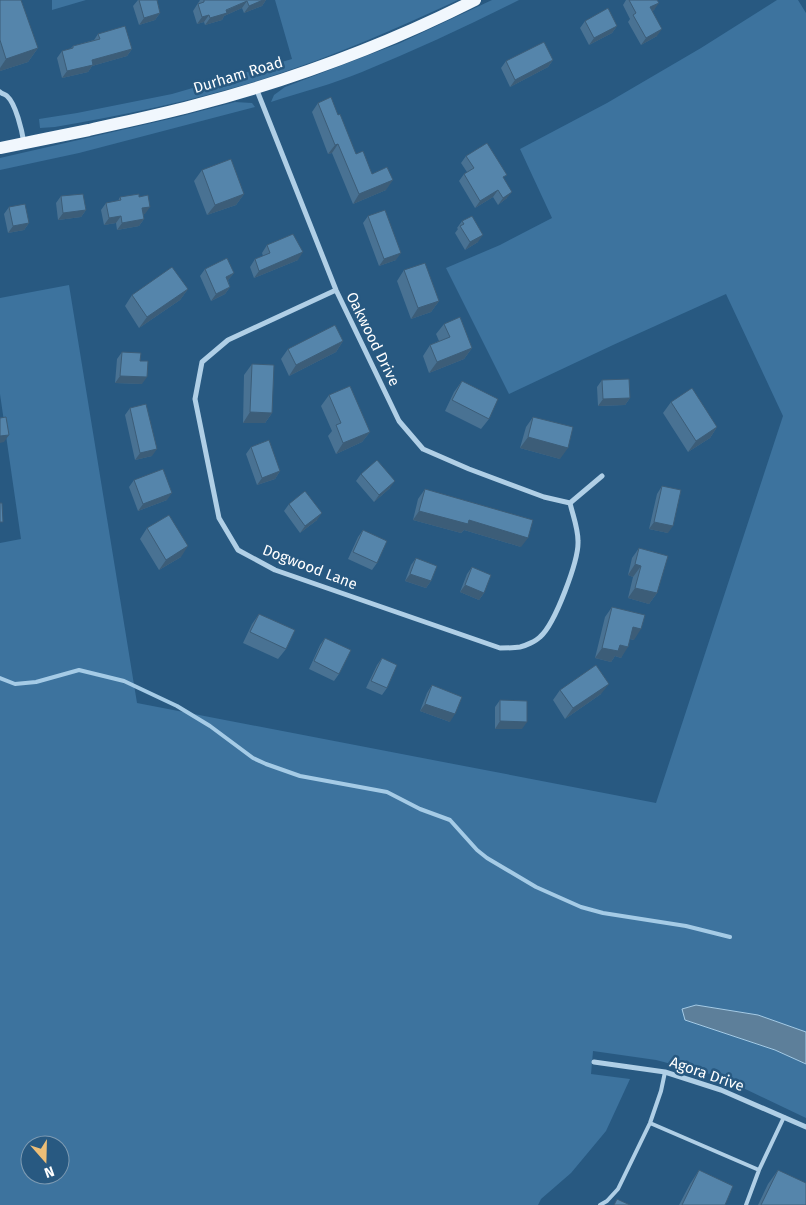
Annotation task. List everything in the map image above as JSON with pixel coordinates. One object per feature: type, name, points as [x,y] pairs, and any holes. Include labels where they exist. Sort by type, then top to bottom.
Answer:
[{"type":"main road","name":"Durham Road","points":[[0,148],[158,114],[256,87],[354,54],[475,0]]},
{"type":"street","name":"Oakwood Drive","points":[[256,87],[336,290],[399,421],[423,449],[469,469],[544,497],[570,503]]},
{"type":"street","points":[[0,92],[8,97],[16,111],[21,125],[24,144]]},
{"type":"street","name":"Dogwood Lane","points":[[336,290],[228,340],[202,362],[195,399],[196,408],[219,518],[238,550],[275,570],[500,648],[520,647],[540,638],[549,626],[556,613],[578,554],[579,542],[570,503]]},
{"type":"street","points":[[570,503],[602,476]]},
{"type":"street","name":"Agora Drive","points":[[594,1062],[665,1072],[721,1090],[806,1127]]},
{"type":"lane","points":[[600,1205],[607,1201],[618,1189],[650,1123],[665,1072]]},
{"type":"lane","points":[[746,1205],[758,1170],[784,1117]]},
{"type":"lane","points":[[650,1123],[758,1170]]},
{"type":"shaded area","points":[[52,0],[86,0],[52,10]]},
{"type":"shaded area","points":[[275,0],[458,0],[341,51],[243,85],[190,100],[136,112],[40,128],[39,119],[172,94],[292,59]]},
{"type":"shaded area","points":[[492,0],[519,0],[442,38],[362,72],[271,102],[274,95],[285,87],[400,43]]},
{"type":"shaded area","points":[[777,0],[798,0],[806,13],[806,1032],[758,1015],[696,1005],[682,1009],[686,1020],[775,1050],[806,1064],[806,1118],[718,1076],[656,1060],[593,1051],[591,1074],[630,1079],[606,1131],[571,1173],[541,1199],[538,1205],[0,1205],[0,543],[21,539],[0,394],[0,298],[69,285],[137,703],[656,803],[783,416],[726,294],[509,394],[446,268],[500,245],[552,218],[520,149],[607,103],[701,48]]},
{"type":"shaded area","points":[[235,102],[252,103],[255,107],[79,153],[0,170],[0,158]]},
{"type":"shaded area","points":[[696,1005],[758,1015],[806,1032],[806,1064],[775,1050],[685,1020],[682,1009]]},
{"type":"building","points":[[0,0],[21,0],[38,48],[6,59],[0,40]]},
{"type":"building","points":[[139,0],[157,0],[160,13],[144,18]]},
{"type":"building","points":[[204,0],[263,0],[249,6],[247,1],[226,10],[227,13],[210,18],[209,15],[202,17],[198,4],[204,2]]},
{"type":"building","points":[[629,0],[657,0],[659,3],[650,7],[662,29],[646,38],[633,15],[636,13]]},
{"type":"building","points":[[608,8],[617,26],[594,38],[585,21]]},
{"type":"building","points":[[125,26],[132,49],[92,60],[93,65],[67,71],[62,51],[100,39],[98,34]]},
{"type":"building","points":[[544,42],[553,60],[515,80],[506,61]]},
{"type":"building","points":[[331,97],[356,154],[363,151],[372,174],[387,167],[393,180],[359,194],[338,144],[335,145],[318,103]]},
{"type":"building","points":[[487,143],[507,175],[503,177],[512,192],[503,198],[498,190],[480,201],[464,174],[474,168],[466,156]]},
{"type":"building","points":[[231,159],[244,194],[215,205],[202,170]]},
{"type":"building","points":[[83,194],[86,210],[63,213],[61,196]]},
{"type":"building","points":[[139,194],[139,197],[148,195],[150,207],[142,208],[144,219],[122,223],[121,216],[109,218],[106,203],[121,200],[120,197]]},
{"type":"building","points":[[25,204],[29,223],[13,226],[9,207]]},
{"type":"building","points":[[385,210],[401,253],[384,259],[368,216]]},
{"type":"building","points":[[472,216],[483,235],[470,242],[460,226],[464,224],[462,221]]},
{"type":"building","points":[[293,234],[303,252],[259,271],[255,259],[270,253],[267,245]]},
{"type":"building","points":[[227,258],[234,273],[226,277],[230,287],[216,294],[205,269]]},
{"type":"building","points":[[425,263],[439,301],[418,308],[404,270]]},
{"type":"building","points":[[172,267],[188,289],[147,317],[132,295]]},
{"type":"building","points":[[460,317],[472,348],[437,362],[430,345],[450,337],[444,324]]},
{"type":"building","points":[[335,325],[343,341],[296,365],[288,349]]},
{"type":"building","points":[[122,352],[141,353],[140,361],[148,361],[147,377],[120,376]]},
{"type":"building","points":[[252,364],[274,365],[272,413],[250,412]]},
{"type":"building","points":[[629,379],[630,398],[603,399],[602,380]]},
{"type":"building","points":[[462,381],[498,399],[489,419],[452,400]]},
{"type":"building","points":[[350,386],[370,432],[343,443],[336,425],[341,423],[329,395]]},
{"type":"building","points":[[692,388],[717,427],[696,441],[671,402]]},
{"type":"building","points":[[146,404],[157,449],[140,453],[130,408]]},
{"type":"building","points":[[6,417],[9,435],[0,436],[0,418]]},
{"type":"building","points":[[533,417],[573,427],[568,448],[528,437]]},
{"type":"building","points":[[269,440],[280,471],[262,478],[251,447]]},
{"type":"building","points":[[377,460],[395,481],[379,495],[361,474]]},
{"type":"building","points":[[163,469],[172,493],[143,504],[134,480]]},
{"type":"building","points":[[662,486],[681,490],[673,526],[654,522]]},
{"type":"building","points":[[425,489],[533,520],[528,538],[469,520],[468,524],[419,511]]},
{"type":"building","points":[[305,491],[322,513],[305,526],[289,504]]},
{"type":"building","points":[[0,503],[2,503],[3,522],[0,522]]},
{"type":"building","points":[[169,515],[188,546],[166,560],[147,528]]},
{"type":"building","points":[[363,530],[387,541],[377,563],[353,552]]},
{"type":"building","points":[[639,548],[668,556],[657,593],[635,588],[641,566],[635,564]]},
{"type":"building","points":[[416,558],[437,566],[431,581],[410,574]]},
{"type":"building","points":[[472,567],[491,575],[484,593],[465,585]]},
{"type":"building","points":[[612,607],[645,615],[641,629],[633,627],[628,647],[620,645],[618,651],[602,648]]},
{"type":"building","points":[[259,614],[295,630],[286,649],[250,632]]},
{"type":"building","points":[[325,638],[351,650],[339,674],[314,661]]},
{"type":"building","points":[[382,658],[397,665],[387,688],[371,681]]},
{"type":"building","points":[[596,665],[609,684],[573,708],[560,690]]},
{"type":"building","points":[[432,685],[462,697],[455,714],[425,704]]},
{"type":"building","points":[[500,700],[527,701],[527,722],[500,721]]},
{"type":"building","points":[[699,1170],[733,1186],[725,1205],[682,1205]]},
{"type":"building","points":[[778,1170],[806,1183],[806,1205],[761,1205]]},
{"type":"building","points":[[617,1199],[630,1205],[614,1205]]},
{"type":"waterway","points":[[0,678],[15,684],[36,682],[79,670],[124,681],[177,706],[210,726],[253,758],[266,764],[300,776],[387,792],[420,809],[450,820],[477,850],[487,858],[536,887],[581,907],[603,913],[686,926],[730,937]]}]
